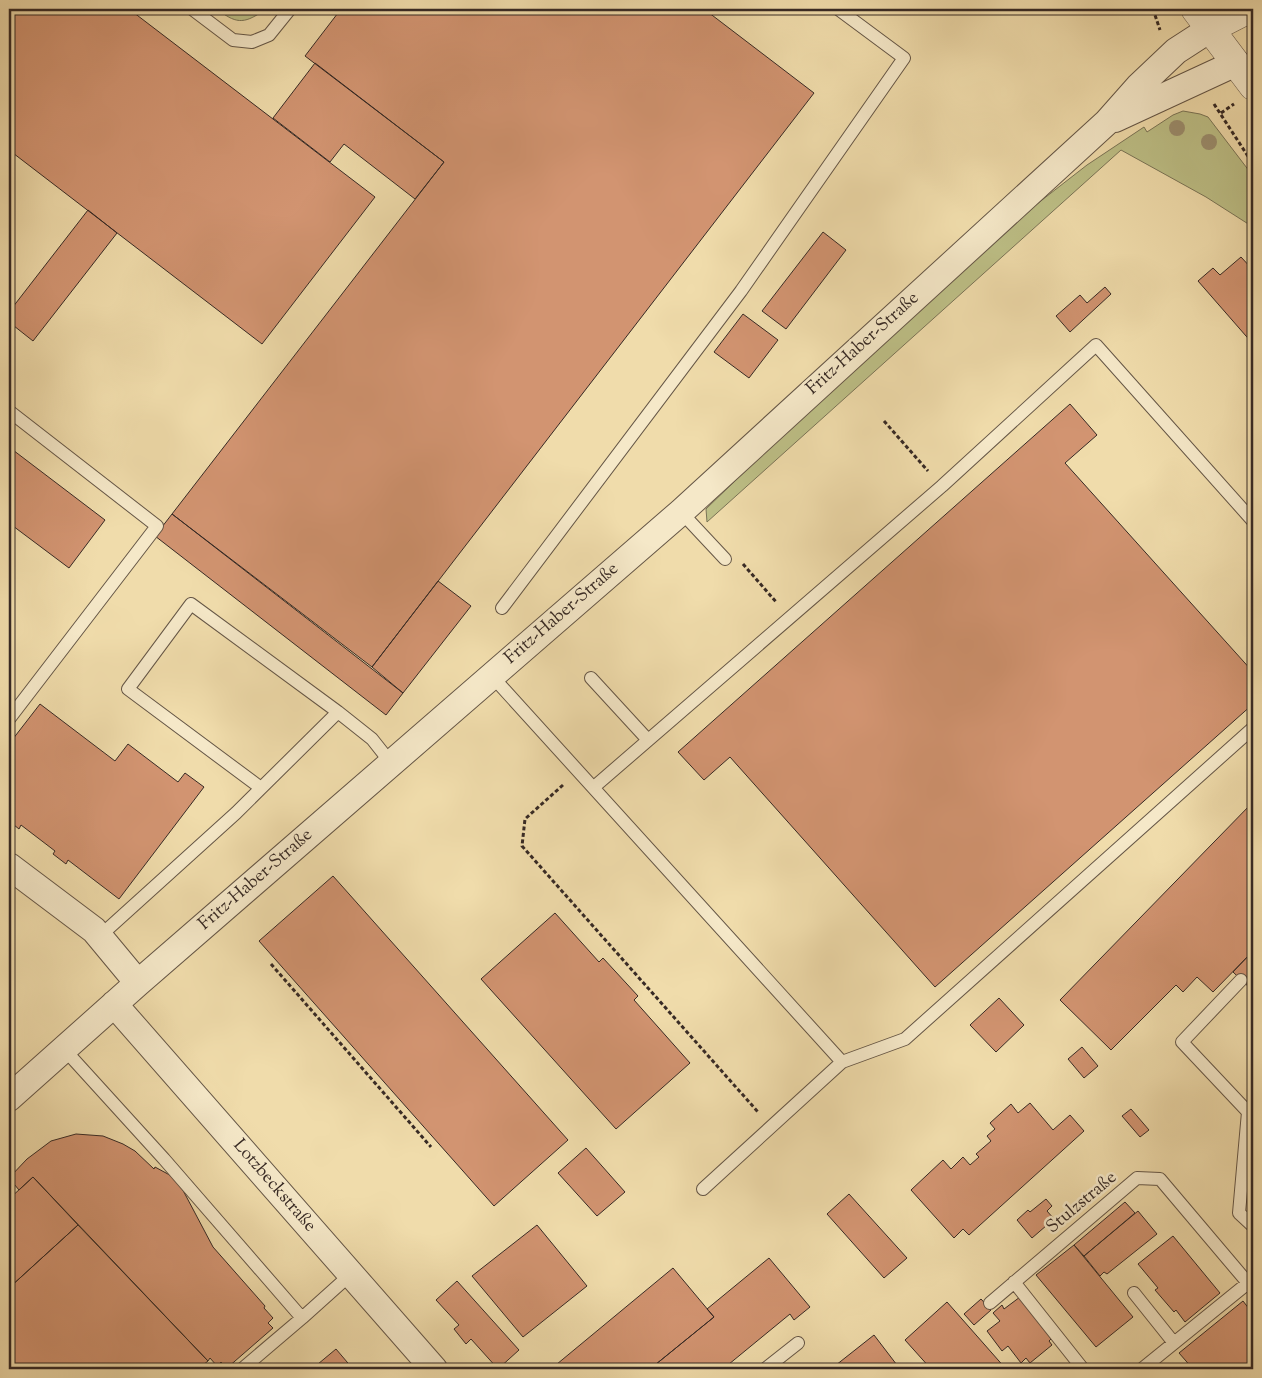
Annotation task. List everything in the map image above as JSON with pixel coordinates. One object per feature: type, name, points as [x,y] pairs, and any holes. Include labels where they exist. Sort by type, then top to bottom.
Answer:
[{"type":"street","points":[[1203,19],[1249,9]]},
{"type":"street","points":[[1203,19],[1245,59],[1253,86]]},
{"type":"street","name":"Fritz-Haber-Straße","points":[[9,1098],[391,762],[681,512],[1107,122],[1138,87],[1176,51],[1203,19]]},
{"type":"street","name":"Fritz-Haber-Straße","points":[[1107,122],[1245,59]]},
{"type":"street","points":[[9,866],[100,936],[138,983]]},
{"type":"street","name":"Lotzbeckstraße","points":[[114,1004],[434,1369]]},
{"type":"lane","points":[[192,9],[233,40],[252,42],[269,34],[290,9]]},
{"type":"lane","points":[[502,608],[741,292],[904,58],[838,9]]},
{"type":"lane","points":[[594,787],[942,486],[1096,345],[1253,521]]},
{"type":"lane","points":[[9,410],[157,526],[9,719]]},
{"type":"lane","points":[[681,512],[725,559]]},
{"type":"lane","points":[[261,788],[128,689],[192,604],[338,712],[372,739],[391,762]]},
{"type":"lane","points":[[491,675],[842,1062]]},
{"type":"lane","points":[[592,678],[648,740]]},
{"type":"lane","points":[[100,936],[236,813],[338,712]]},
{"type":"lane","points":[[703,1189],[842,1062],[905,1039],[1253,728]]},
{"type":"lane","points":[[1241,980],[1182,1042],[1248,1112],[1239,1212],[1253,1226]]},
{"type":"lane","points":[[64,1049],[164,1159],[302,1318]]},
{"type":"lane","name":"Stulzstraße","points":[[990,1303],[1137,1178],[1160,1179],[1251,1286]]},
{"type":"lane","points":[[242,1369],[351,1274]]},
{"type":"lane","points":[[1014,1282],[1083,1369]]},
{"type":"lane","points":[[1142,1369],[1251,1286]]},
{"type":"lane","points":[[1134,1293],[1174,1343]]},
{"type":"lane","points":[[765,1369],[798,1343]]},
{"type":"path","points":[[1198,80],[1253,164]]},
{"type":"path","points":[[884,421],[942,486]]},
{"type":"path","points":[[739,560],[790,618]]},
{"type":"path","points":[[579,770],[525,818],[522,846],[771,1127]]},
{"type":"path","points":[[271,964],[431,1147]]},
{"type":"green space","points":[[217,9],[228,11],[230,9],[259,9],[263,11],[250,19],[239,20],[229,17]]},
{"type":"green space","points":[[1183,111],[1208,117],[1253,176],[1253,227],[1206,197],[1121,150],[707,522],[706,509],[801,417],[1033,207],[1087,165],[1144,127],[1147,132],[1173,115]]},
{"type":"building","points":[[9,9],[129,9],[375,197],[262,344],[9,150]]},
{"type":"building","points":[[341,9],[704,9],[814,93],[372,667],[172,514],[444,162],[305,56]]},
{"type":"building","points":[[315,63],[444,162],[415,199],[344,144],[330,162],[273,118]]},
{"type":"building","points":[[88,210],[117,233],[33,341],[9,322],[9,312]]},
{"type":"building","points":[[823,232],[846,250],[786,329],[762,311]]},
{"type":"building","points":[[1241,257],[1253,270],[1253,344],[1198,281],[1213,268],[1220,275]]},
{"type":"building","points":[[1105,287],[1111,294],[1070,332],[1056,316],[1080,295],[1087,303]]},
{"type":"building","points":[[743,314],[778,340],[749,378],[714,352]]},
{"type":"building","points":[[1070,404],[1097,435],[1065,463],[1253,672],[1253,704],[935,987],[730,757],[704,780],[678,752]]},
{"type":"building","points":[[9,447],[105,520],[69,568],[9,523]]},
{"type":"building","points":[[172,514],[403,693],[386,715],[155,536]]},
{"type":"building","points":[[438,581],[471,606],[403,693],[372,667]]},
{"type":"building","points":[[40,704],[115,761],[128,744],[178,782],[185,773],[204,787],[119,899],[68,860],[66,864],[53,854],[55,851],[21,825],[19,829],[9,821],[9,744]]},
{"type":"building","points":[[1253,802],[1253,951],[1213,992],[1197,977],[1183,992],[1176,985],[1111,1050],[1060,1000]]},
{"type":"building","points":[[333,876],[568,1140],[494,1206],[259,941]]},
{"type":"building","points":[[555,913],[599,962],[603,958],[638,996],[634,1000],[690,1063],[616,1129],[481,979]]},
{"type":"building","points":[[1253,951],[1253,988],[1252,990],[1233,972]]},
{"type":"building","points":[[999,998],[1024,1025],[996,1052],[970,1025]]},
{"type":"building","points":[[1082,1047],[1098,1066],[1084,1078],[1068,1059]]},
{"type":"building","points":[[1030,1103],[1053,1130],[1070,1115],[1084,1131],[969,1235],[963,1229],[954,1238],[911,1190],[943,1160],[951,1169],[963,1157],[970,1165],[979,1157],[976,1154],[991,1141],[987,1136],[995,1129],[990,1123],[1011,1104],[1018,1113]]},
{"type":"building","points":[[1131,1109],[1149,1130],[1140,1137],[1122,1116]]},
{"type":"building","points":[[76,1134],[103,1136],[123,1144],[135,1151],[154,1169],[155,1167],[177,1179],[213,1247],[265,1306],[264,1308],[273,1318],[268,1323],[273,1328],[227,1368],[221,1362],[217,1366],[210,1358],[208,1361],[33,1177],[19,1190],[9,1178],[27,1159],[51,1141]]},
{"type":"building","points":[[586,1148],[625,1192],[597,1216],[558,1173]]},
{"type":"building","points":[[33,1177],[78,1225],[9,1288],[9,1199]]},
{"type":"building","points":[[849,1194],[907,1258],[884,1278],[827,1214]]},
{"type":"building","points":[[1046,1199],[1052,1206],[1047,1211],[1054,1219],[1032,1238],[1017,1220],[1028,1210],[1030,1212]]},
{"type":"building","points":[[1125,1202],[1135,1213],[1084,1256],[1074,1245]]},
{"type":"building","points":[[1138,1211],[1157,1234],[1107,1274],[1104,1272],[1100,1276],[1084,1256]]},
{"type":"building","points":[[78,1225],[208,1361],[198,1369],[9,1369],[9,1288]]},
{"type":"building","points":[[537,1225],[587,1286],[523,1337],[472,1276]]},
{"type":"building","points":[[1173,1236],[1220,1293],[1185,1322],[1176,1310],[1174,1312],[1155,1290],[1158,1288],[1138,1264]]},
{"type":"building","points":[[1074,1245],[1133,1317],[1096,1347],[1036,1275]]},
{"type":"building","points":[[769,1258],[810,1307],[794,1320],[790,1314],[723,1369],[650,1369],[714,1317],[707,1309]]},
{"type":"building","points":[[673,1268],[714,1317],[650,1369],[551,1369]]},
{"type":"building","points":[[457,1281],[519,1350],[498,1369],[471,1339],[466,1344],[454,1329],[459,1325],[436,1300]]},
{"type":"building","points":[[1020,1297],[1052,1338],[1049,1341],[1052,1345],[1030,1363],[1026,1358],[1021,1363],[1008,1346],[1002,1351],[987,1331],[1000,1321],[993,1313],[1002,1305],[1004,1309]]},
{"type":"building","points":[[981,1299],[991,1310],[974,1325],[964,1314]]},
{"type":"building","points":[[1243,1301],[1253,1314],[1253,1358],[1240,1369],[1193,1369],[1179,1353]]},
{"type":"building","points":[[947,1302],[1006,1369],[931,1369],[905,1340]]},
{"type":"building","points":[[874,1335],[900,1369],[831,1369]]},
{"type":"building","points":[[336,1349],[353,1369],[312,1369]]}]
